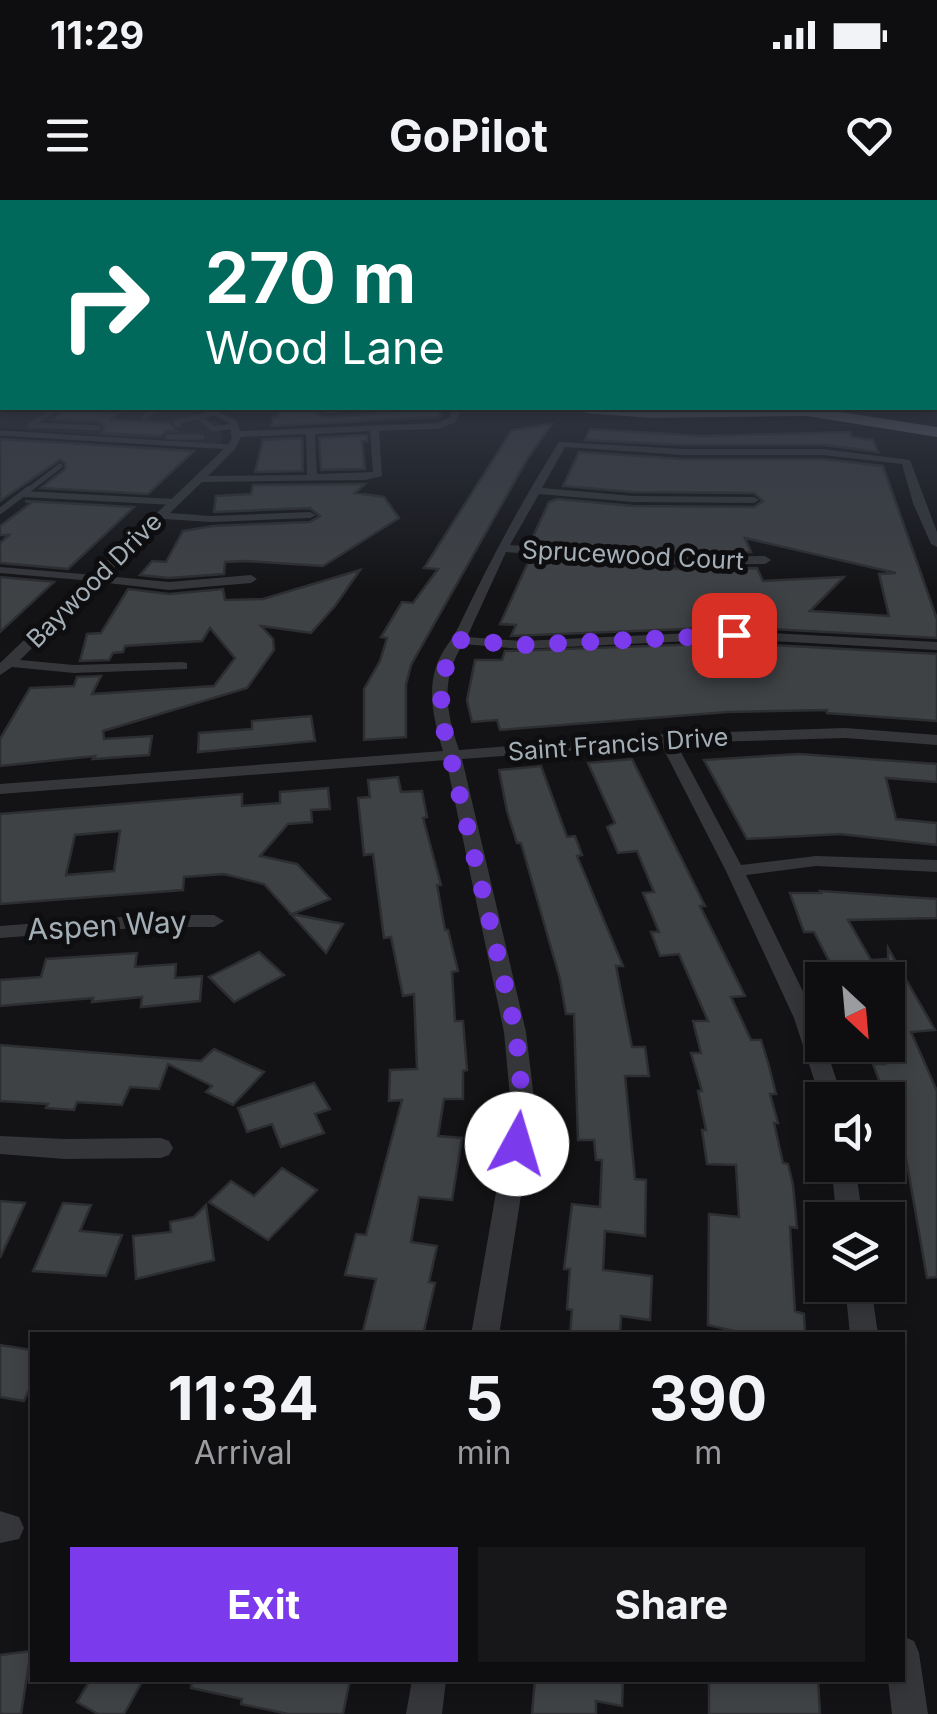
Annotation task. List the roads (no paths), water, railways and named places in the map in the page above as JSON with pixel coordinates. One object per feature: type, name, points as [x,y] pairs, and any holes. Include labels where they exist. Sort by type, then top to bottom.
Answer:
[{"type":"street","name":"Baywood Drive","points":[[5,667],[230,450]]},
{"type":"street","points":[[311,450],[312,478]]},
{"type":"street","points":[[198,479],[378,474],[373,450]]},
{"type":"street","points":[[486,1332],[523,1107],[516,1032],[439,690],[444,664],[460,640],[502,548],[559,450]]},
{"type":"street","points":[[651,450],[826,451],[906,462],[918,504],[937,544]]},
{"type":"street","points":[[534,490],[650,500],[754,500]]},
{"type":"street","points":[[160,514],[212,518],[310,516]]},
{"type":"street","name":"Sprucewood Court","points":[[502,548],[678,562],[765,560]]},
{"type":"street","points":[[94,578],[168,586],[251,579]]},
{"type":"street","points":[[460,640],[522,645],[734,635],[937,646]]},
{"type":"street","points":[[5,667],[182,666]]},
{"type":"street","name":"Saint Francis Drive","points":[[0,788],[666,740],[845,733],[937,740]]},
{"type":"street","points":[[666,740],[735,870],[805,1018],[826,1082]]},
{"type":"street","points":[[735,870],[816,861],[937,866]]},
{"type":"street","name":"Aspen Way","points":[[0,932],[149,921],[214,922]]},
{"type":"street","points":[[0,1145],[161,1148]]},
{"type":"street","points":[[860,1302],[864,1332]]},
{"type":"street","points":[[905,1676],[910,1714]]},
{"type":"street","points":[[424,1714],[430,1682]]},
{"type":"lane","points":[[0,511],[60,466]]},
{"type":"lane","points":[[23,494],[174,502]]},
{"type":"lane","points":[[0,570],[94,578]]}]
